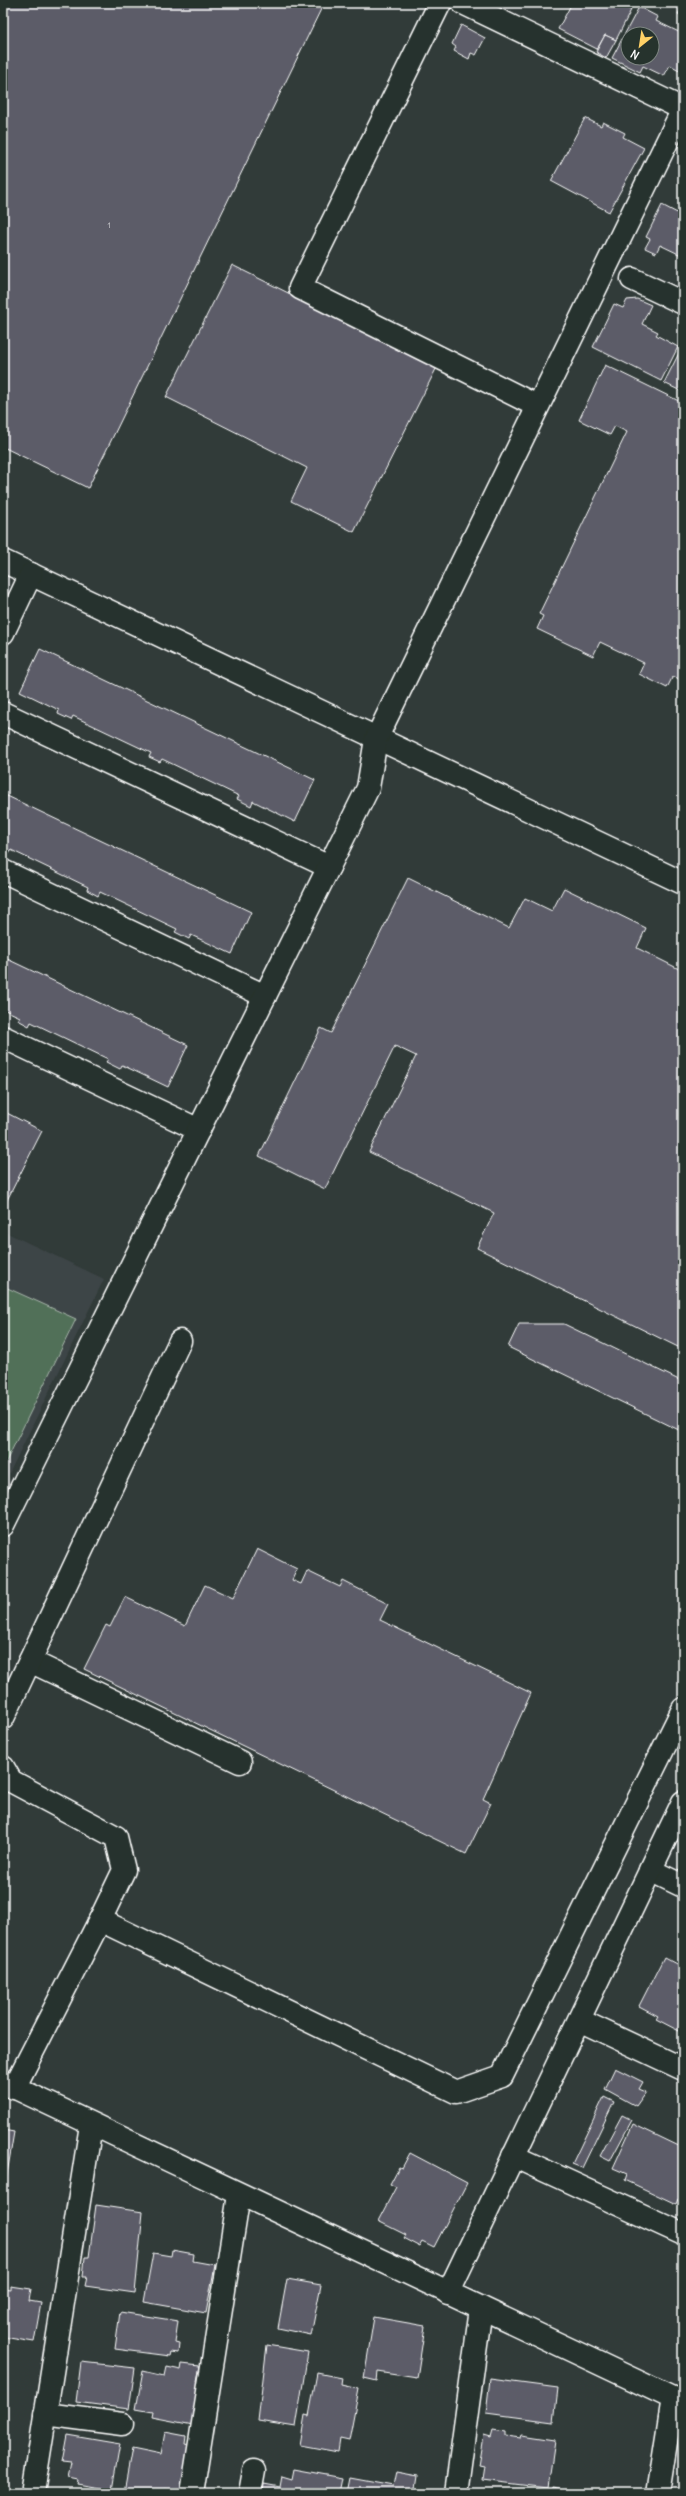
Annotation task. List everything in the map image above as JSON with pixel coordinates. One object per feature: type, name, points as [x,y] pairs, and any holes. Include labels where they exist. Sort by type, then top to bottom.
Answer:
[{"type":"street","points":[[440,3],[300,288],[537,406]]},
{"type":"street","points":[[3,1525],[368,788],[376,739],[683,109],[463,3]]},
{"type":"street","points":[[632,279],[683,302]]},
{"type":"street","points":[[3,561],[376,739],[683,883]]},
{"type":"street","points":[[3,633],[31,574]]},
{"type":"street","points":[[3,713],[328,867]]},
{"type":"street","points":[[3,870],[265,996]]},
{"type":"street","points":[[3,1037],[199,1130]]},
{"type":"street","points":[[3,1718],[180,1340]]},
{"type":"street","points":[[30,1661],[240,1762]]},
{"type":"street","points":[[100,1920],[456,2092],[502,2076],[683,1709]]},
{"type":"street","points":[[3,1767],[11,1782],[116,1837],[124,1870],[100,1920],[9,2085],[239,2195],[678,2401],[658,2493]]},
{"type":"street","points":[[448,2293],[683,1802]]},
{"type":"street","points":[[650,1870],[683,1886]]},
{"type":"street","points":[[578,2020],[683,2069]]},
{"type":"street","points":[[33,2493],[91,2125]]},
{"type":"street","points":[[513,2156],[683,2234]]},
{"type":"street","points":[[192,2493],[239,2195]]},
{"type":"street","points":[[456,2493],[481,2308]]},
{"type":"street","points":[[45,2414],[122,2424]]},
{"type":"street","points":[[250,2493],[254,2471]]},
{"type":"shaded area","points":[[3,1231],[104,1279],[3,1486]]},
{"type":"green space","points":[[3,1286],[76,1319],[3,1468]]},
{"type":"building","points":[[3,3],[324,3],[88,488],[3,447]]},
{"type":"building","points":[[572,3],[617,3],[631,10],[623,26],[620,26],[620,32],[616,40],[605,35],[597,49],[558,29]]},
{"type":"building","points":[[683,5],[683,16],[678,14]]},
{"type":"building","points":[[639,7],[658,17],[656,21],[683,34],[683,66],[681,71],[670,65],[664,76],[643,66],[660,66],[660,26],[629,26]]},
{"type":"building","points":[[461,25],[485,38],[476,55],[471,53],[469,59],[454,51],[456,47],[452,44]]},
{"type":"building","points":[[605,35],[616,40],[606,58],[596,52]]},
{"type":"building","points":[[620,43],[620,62],[612,58]]},
{"type":"building","points":[[628,66],[643,66],[640,72]]},
{"type":"building","points":[[585,118],[601,126],[603,122],[625,133],[623,137],[644,148],[609,212],[551,181]]},
{"type":"building","points":[[662,205],[683,216],[683,256],[660,245],[656,253],[645,248],[650,239],[646,237]]},
{"type":"building","points":[[232,265],[437,367],[354,532],[291,501],[307,468],[166,397]]},
{"type":"building","points":[[637,299],[651,305],[642,324],[658,332],[656,335],[678,347],[661,381],[593,347],[614,304],[623,308],[627,300]]},
{"type":"building","points":[[683,345],[683,392],[664,383]]},
{"type":"building","points":[[605,365],[683,403],[683,681],[673,676],[667,688],[639,674],[644,663],[600,642],[593,656],[537,629],[543,616],[539,614],[627,432],[615,426],[610,435],[579,420]]},
{"type":"building","points":[[40,649],[315,780],[295,822],[253,801],[251,806],[237,799],[239,796],[162,759],[160,762],[149,757],[151,753],[73,716],[71,720],[58,714],[59,710],[20,691]]},
{"type":"building","points":[[3,794],[251,912],[232,954],[191,935],[189,939],[175,932],[177,929],[100,892],[98,896],[87,890],[88,887],[11,850],[8,854],[3,851]]},
{"type":"building","points":[[408,878],[509,928],[525,898],[552,911],[564,888],[646,928],[637,948],[683,971],[683,1343],[680,1348],[477,1248],[494,1213],[369,1152],[416,1056],[395,1046],[325,1189],[259,1156],[321,1028],[331,1033]]},
{"type":"building","points":[[3,957],[188,1045],[168,1087],[122,1065],[120,1069],[106,1062],[108,1059],[31,1022],[29,1026],[18,1020],[20,1017],[3,1009]]},
{"type":"building","points":[[3,1111],[42,1131],[5,1204],[3,1203]]},
{"type":"building","points":[[519,1324],[564,1324],[683,1382],[683,1432],[508,1347]]},
{"type":"building","points":[[257,1549],[297,1569],[292,1580],[301,1584],[307,1571],[340,1587],[343,1581],[388,1604],[380,1620],[531,1693],[483,1799],[491,1803],[466,1854],[84,1669],[106,1625],[110,1627],[125,1597],[185,1626],[205,1585],[233,1598]]},
{"type":"building","points":[[664,1957],[683,1967],[683,2033],[656,2019],[658,2016],[639,2006]]},
{"type":"building","points":[[615,2068],[643,2082],[639,2089],[646,2092],[636,2106],[605,2089]]},
{"type":"building","points":[[604,2097],[614,2102],[582,2168],[572,2164]]},
{"type":"building","points":[[622,2115],[632,2120],[610,2161],[600,2156]]},
{"type":"building","points":[[633,2124],[683,2148],[683,2201],[678,2199],[676,2204],[625,2180],[627,2174],[613,2168]]},
{"type":"building","points":[[3,2130],[14,2132],[3,2198]]},
{"type":"building","points":[[410,2153],[467,2183],[434,2247],[422,2241],[419,2246],[404,2238],[406,2235],[378,2221],[396,2187],[390,2184],[399,2167],[402,2168]]},
{"type":"building","points":[[96,2205],[143,2212],[135,2293],[85,2286],[87,2277],[83,2277],[85,2257],[89,2257]]},
{"type":"building","points":[[172,2250],[194,2254],[193,2261],[215,2265],[206,2313],[144,2302],[153,2253],[171,2256]]},
{"type":"building","points":[[287,2279],[321,2285],[311,2335],[278,2328]]},
{"type":"building","points":[[11,2286],[31,2289],[29,2301],[41,2303],[34,2342],[3,2337],[3,2289],[11,2290]]},
{"type":"building","points":[[120,2312],[178,2321],[175,2343],[179,2344],[178,2353],[170,2352],[169,2356],[115,2349]]},
{"type":"building","points":[[374,2317],[425,2326],[417,2378],[378,2372],[377,2381],[364,2378]]},
{"type":"building","points":[[267,2345],[308,2352],[296,2427],[258,2421]]},
{"type":"building","points":[[81,2362],[135,2368],[129,2409],[76,2402]]},
{"type":"building","points":[[182,2364],[200,2366],[197,2381],[201,2382],[193,2425],[152,2417],[153,2412],[136,2409],[143,2371],[165,2376],[167,2367],[181,2370]]},
{"type":"building","points":[[317,2373],[342,2378],[341,2385],[359,2389],[349,2441],[340,2439],[338,2452],[300,2445],[305,2415],[309,2416]]},
{"type":"building","points":[[490,2379],[558,2388],[554,2422],[486,2413]]},
{"type":"building","points":[[493,2430],[505,2432],[505,2436],[521,2438],[522,2435],[555,2440],[548,2488],[482,2480],[484,2467],[479,2466],[484,2435],[491,2437]]},
{"type":"building","points":[[165,2432],[186,2436],[185,2444],[190,2445],[181,2492],[165,2489],[164,2493],[124,2492],[132,2448],[161,2454]]},
{"type":"building","points":[[67,2435],[120,2444],[112,2490],[77,2484],[78,2480],[68,2478],[71,2463],[62,2462]]},
{"type":"building","points":[[294,2469],[343,2478],[340,2493],[263,2493],[264,2484],[280,2487],[282,2476],[292,2479]]},
{"type":"building","points":[[396,2471],[418,2475],[416,2488],[431,2493],[347,2493],[350,2478],[393,2486]]},
{"type":"building","points":[[553,2487],[587,2493],[552,2493]]}]
